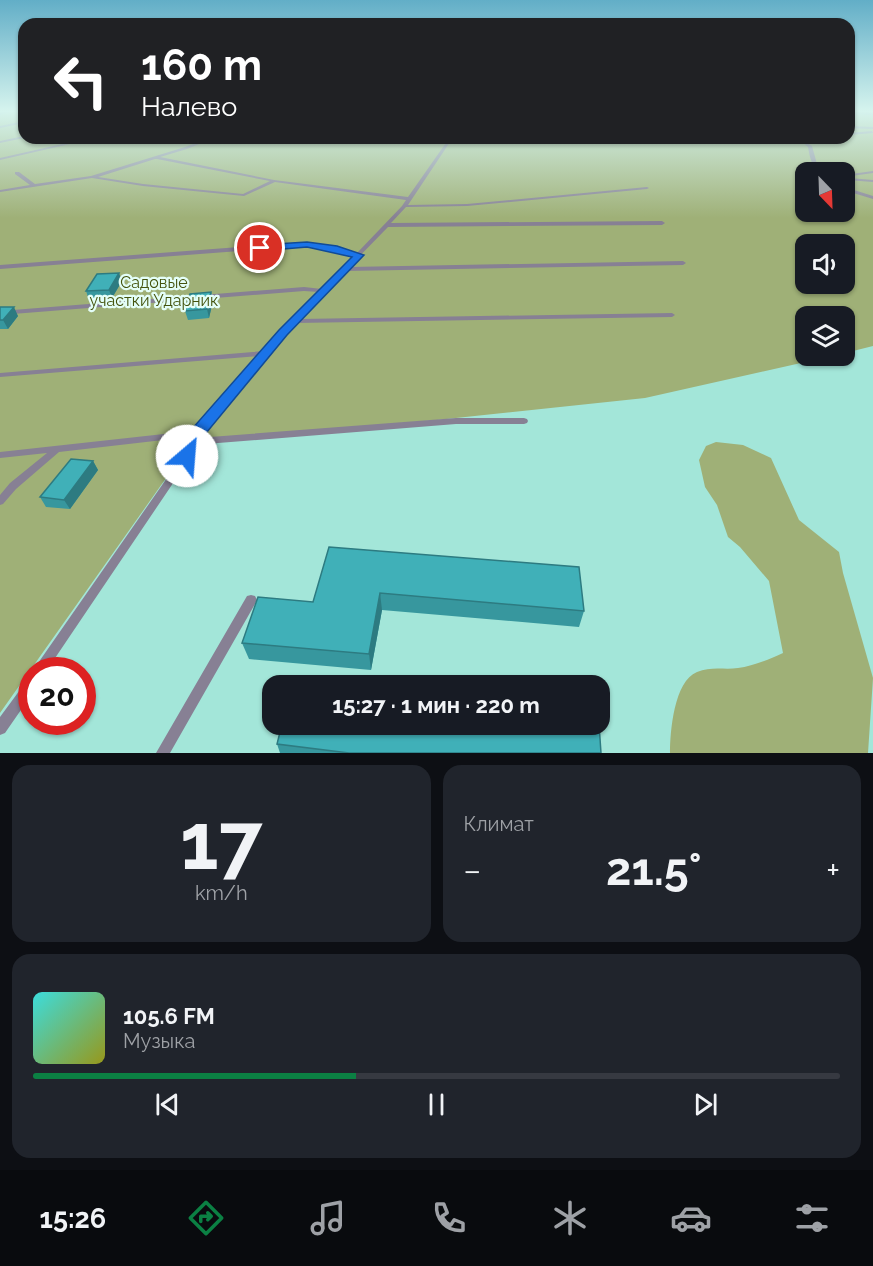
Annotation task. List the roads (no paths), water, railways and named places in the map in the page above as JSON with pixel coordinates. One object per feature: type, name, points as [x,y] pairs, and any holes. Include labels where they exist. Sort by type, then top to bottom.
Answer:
[{"type":"lane","points":[[0,159],[53,147]]},
{"type":"lane","points":[[0,191],[92,177],[187,147]]},
{"type":"lane","points":[[49,657],[187,456],[189,442],[295,321],[326,291],[408,202],[442,147]]},
{"type":"lane","points":[[810,147],[814,162]]},
{"type":"lane","points":[[157,158],[274,181],[408,202],[459,206],[647,188]]},
{"type":"lane","points":[[855,175],[873,172]]},
{"type":"lane","points":[[17,173],[33,185]]},
{"type":"lane","points":[[92,177],[143,185],[244,195],[274,181]]},
{"type":"lane","points":[[855,179],[873,181]]},
{"type":"lane","points":[[855,192],[873,198]]},
{"type":"lane","points":[[388,225],[663,223]]},
{"type":"lane","points":[[0,267],[307,244],[359,255]]},
{"type":"lane","points":[[346,269],[683,263]]},
{"type":"lane","points":[[0,313],[304,289],[326,291]]},
{"type":"lane","points":[[295,321],[672,315]]},
{"type":"lane","points":[[0,375],[266,353]]},
{"type":"lane","points":[[0,455],[173,435],[189,442],[456,421],[524,422]]},
{"type":"lane","points":[[0,501],[13,486],[56,450]]},
{"type":"lane","points":[[163,753],[251,600]]},
{"type":"lane","points":[[0,728],[18,702]]},
{"type":"park label","name":"Садовые участки Ударник","points":[[154,291]]}]
